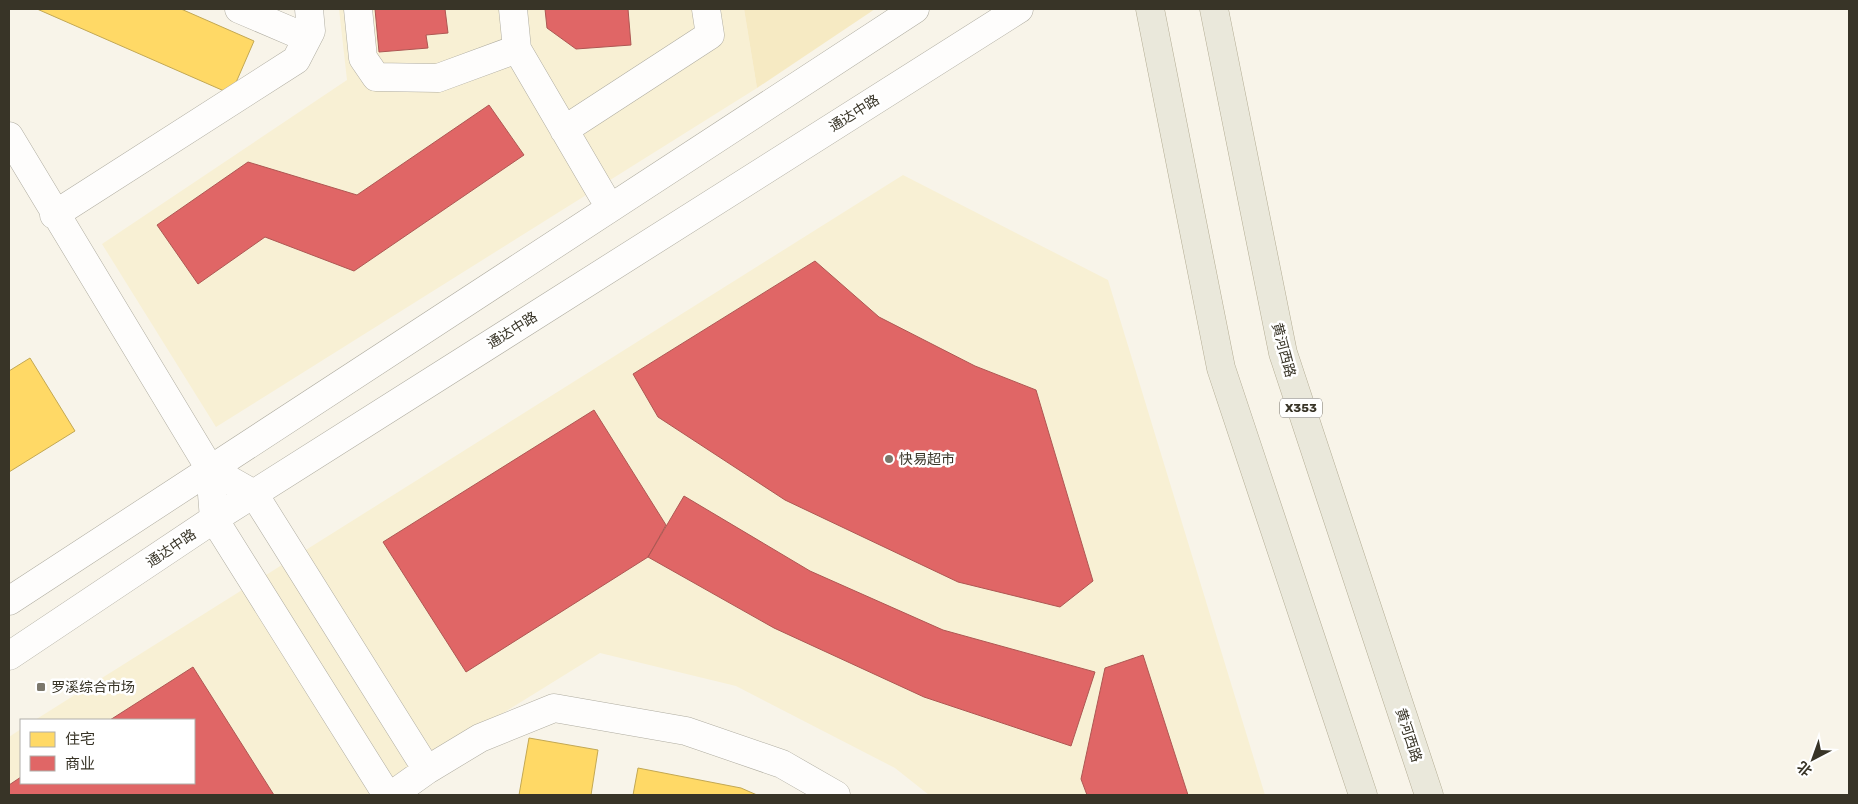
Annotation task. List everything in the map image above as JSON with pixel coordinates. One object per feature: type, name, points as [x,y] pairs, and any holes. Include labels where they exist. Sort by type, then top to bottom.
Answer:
[{"type":"main road","points":[[1150,9],[1221,368],[1363,795]]},
{"type":"main road","name":"黄河西路","points":[[1214,9],[1283,353],[1429,795]]},
{"type":"street","points":[[239,9],[308,38]]},
{"type":"street","points":[[54,214],[296,60],[311,31],[310,9]]},
{"type":"street","points":[[358,9],[363,58],[376,77],[438,78],[517,48]]},
{"type":"street","points":[[513,9],[517,48],[610,208]]},
{"type":"street","points":[[564,130],[710,35],[706,9]]},
{"type":"street","points":[[9,601],[915,9]]},
{"type":"street","name":"通达中路","points":[[9,656],[214,519],[1019,9]]},
{"type":"street","points":[[9,136],[54,214],[210,469],[214,519],[387,795]]},
{"type":"street","points":[[210,469],[254,494],[427,770]]},
{"type":"street","points":[[392,795],[427,770],[480,738],[554,708],[686,732],[782,764],[836,795]]},
{"type":"shaded area","points":[[339,9],[744,9],[757,88],[216,427],[102,244],[347,80]]},
{"type":"shaded area","points":[[744,9],[875,9],[757,88]]},
{"type":"shaded area","points":[[903,175],[1108,280],[1265,795],[929,795],[895,768],[736,686],[600,653],[371,795],[9,795],[9,737],[20,730],[20,784],[195,784],[195,719],[37,719]]},
{"type":"building: 住宅","points":[[37,9],[181,9],[254,41],[231,94]]},
{"type":"building: 住宅","points":[[30,358],[75,431],[9,472],[9,371]]},
{"type":"building: 住宅","points":[[529,738],[598,750],[591,795],[519,795]]},
{"type":"building: 住宅","points":[[638,768],[741,788],[757,795],[633,795]]},
{"type":"building: 商业","points":[[375,9],[445,9],[448,33],[426,35],[428,48],[379,52]]},
{"type":"building: 商业","points":[[545,9],[628,9],[631,45],[576,49],[547,28]]},
{"type":"building: 商业","points":[[489,105],[524,155],[354,271],[265,237],[198,284],[157,225],[248,162],[357,195]]},
{"type":"building: 商业","name":"快易超市","points":[[815,261],[879,317],[975,366],[1036,390],[1093,581],[1060,607],[958,582],[785,500],[658,417],[633,374]]},
{"type":"building: 商业","points":[[594,410],[666,525],[648,557],[466,672],[383,542]]},
{"type":"building: 商业","points":[[684,496],[810,571],[943,630],[1095,672],[1071,746],[924,697],[774,628],[648,557]]},
{"type":"building: 商业","points":[[1143,655],[1188,795],[1087,795],[1081,779],[1105,668]]},
{"type":"building: 商业","points":[[193,667],[274,795],[9,795],[9,785],[20,778],[20,784],[195,784],[195,719],[112,719]]},
{"type":"place","name":"快易超市","points":[[889,459]]},
{"type":"place","name":"罗溪综合市场","points":[[41,687]]}]
